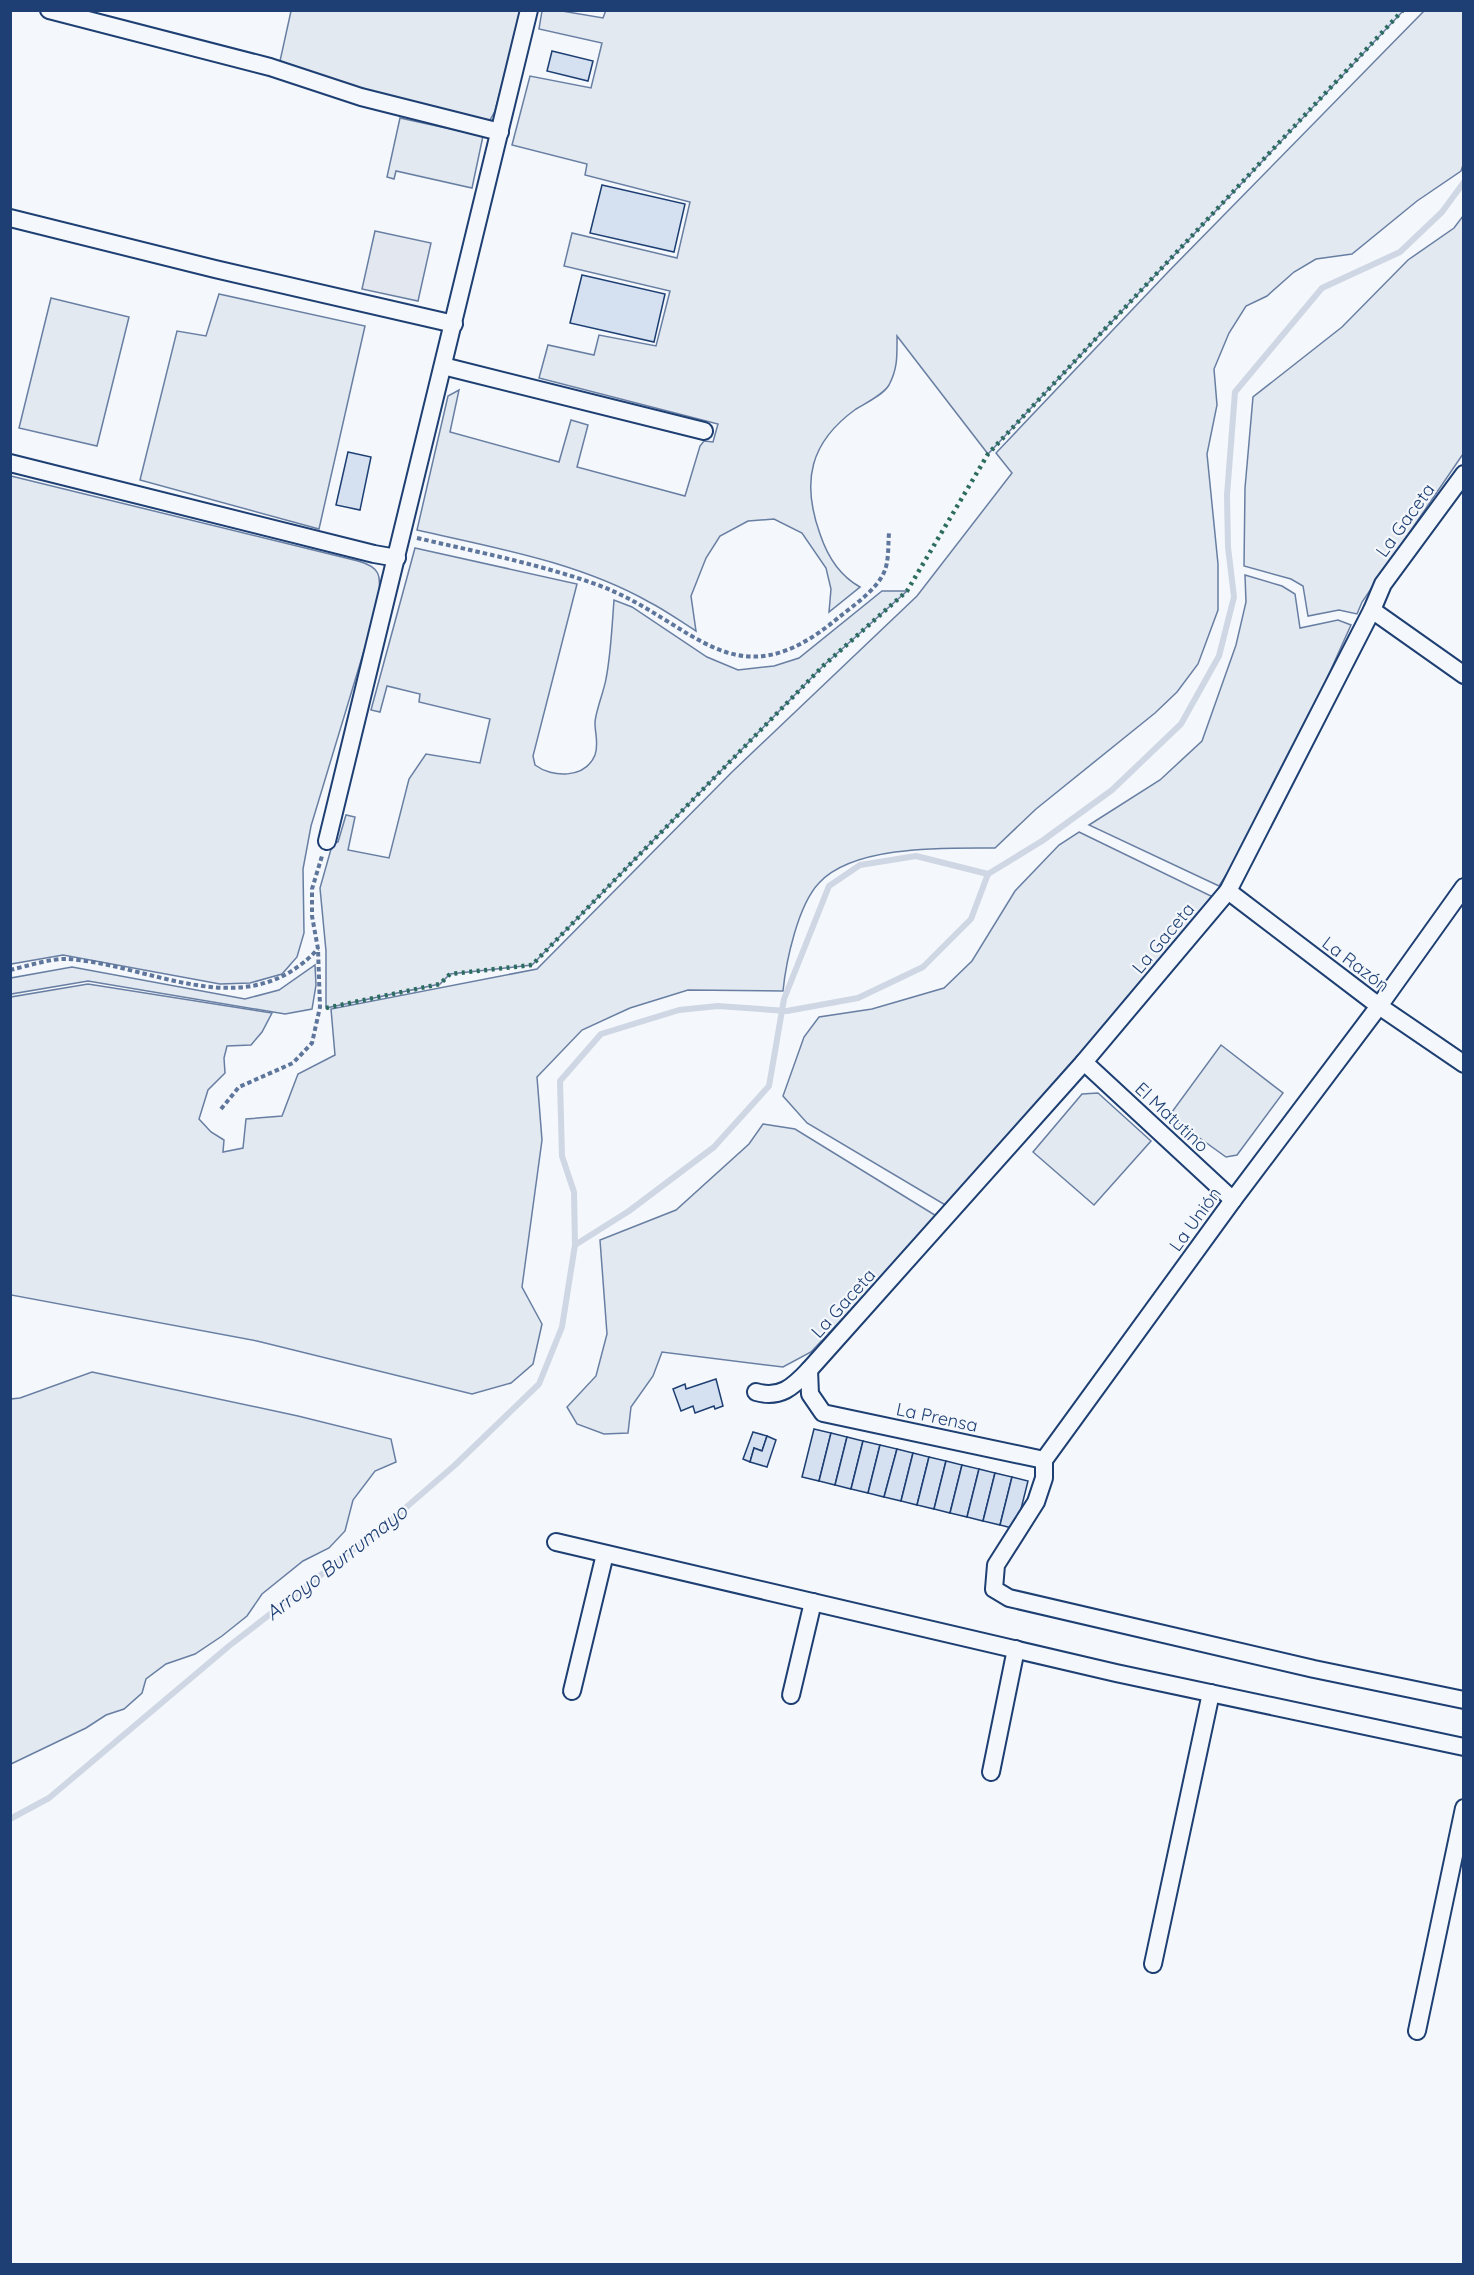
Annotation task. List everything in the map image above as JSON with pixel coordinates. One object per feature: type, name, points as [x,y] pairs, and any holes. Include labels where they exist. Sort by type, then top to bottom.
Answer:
[{"type":"street","points":[[49,10],[270,67],[361,97],[500,132]]},
{"type":"street","points":[[327,841],[530,10]]},
{"type":"street","points":[[10,218],[215,269],[454,324]]},
{"type":"street","points":[[444,366],[704,431]]},
{"type":"street","points":[[10,463],[397,558]]},
{"type":"street","name":"La Gaceta","points":[[756,1392],[776,1395],[789,1389],[809,1370],[1084,1062],[1228,891],[1372,610],[1383,584],[1464,474]]},
{"type":"street","points":[[1372,610],[1464,675]]},
{"type":"street","name":"La Unión","points":[[1464,887],[1044,1460],[1044,1478],[1036,1502],[996,1565],[994,1589],[1009,1598],[1314,1669],[1464,1700]]},
{"type":"street","name":"La Razón","points":[[1228,891],[1379,1006],[1464,1064]]},
{"type":"street","name":"El Matutino","points":[[1084,1062],[1233,1200]]},
{"type":"street","name":"La Prensa","points":[[809,1370],[810,1394],[823,1413],[1044,1460]]},
{"type":"street","points":[[556,1542],[1016,1649],[1464,1747]]},
{"type":"street","points":[[572,1691],[605,1554]]},
{"type":"street","points":[[791,1695],[813,1602]]},
{"type":"street","points":[[991,1772],[1016,1649]]},
{"type":"street","points":[[1153,1964],[1211,1693]]},
{"type":"street","points":[[1417,2031],[1464,1808]]},
{"type":"path","points":[[402,536],[578,578],[601,586],[640,604],[711,647],[742,658],[768,657],[799,646],[829,626],[868,593],[885,570],[889,533]]},
{"type":"path","points":[[221,1109],[239,1088],[293,1064],[312,1043],[320,1007],[318,949],[312,916],[312,889],[327,841]]},
{"type":"path","points":[[10,970],[67,959],[213,988],[246,987],[265,985],[285,977],[303,966],[318,949]]},
{"type":"shaded area","points":[[606,10],[1403,11],[988,454],[897,336],[897,355],[889,385],[879,395],[840,422],[828,435],[819,449],[811,480],[814,515],[826,550],[840,571],[860,587],[829,612],[831,589],[826,568],[802,533],[774,519],[748,521],[720,536],[706,558],[691,596],[696,631],[655,605],[594,576],[506,550],[417,530],[448,396],[459,390],[450,432],[559,462],[571,420],[588,425],[577,467],[685,496],[700,446],[704,441],[713,442],[718,424],[539,378],[548,345],[594,355],[599,335],[656,346],[670,291],[564,266],[572,233],[677,258],[690,202],[585,175],[587,164],[512,145],[530,76],[591,88],[602,43],[539,29],[542,11],[562,11],[603,18]]},
{"type":"shaded area","points":[[291,11],[521,11],[495,111],[490,120],[480,123],[378,99],[280,61]]},
{"type":"shaded area","points":[[1424,11],[1463,11],[1463,165],[1461,171],[1417,201],[1352,254],[1316,259],[1294,272],[1267,296],[1246,306],[1229,333],[1214,369],[1217,405],[1207,454],[1218,564],[1218,610],[1198,664],[1177,692],[1155,713],[1036,809],[995,848],[927,849],[877,855],[835,871],[819,883],[805,905],[794,934],[783,991],[688,990],[630,1008],[582,1030],[537,1077],[542,1140],[522,1287],[542,1324],[533,1364],[511,1383],[472,1394],[257,1341],[11,1295],[11,997],[88,984],[272,1013],[262,1032],[251,1045],[227,1046],[224,1058],[225,1073],[208,1090],[199,1119],[211,1132],[224,1140],[223,1152],[243,1148],[246,1119],[282,1116],[298,1074],[335,1055],[331,1009],[537,969],[732,772],[917,596],[1012,473],[996,453],[1168,272]]},
{"type":"shaded area","points":[[400,118],[483,136],[472,188],[396,171],[394,179],[387,177]]},
{"type":"shaded area","points":[[1463,216],[1463,454],[1362,602],[1357,614],[1339,610],[1308,616],[1303,586],[1291,579],[1244,566],[1245,488],[1253,397],[1342,327],[1408,260],[1454,228]]},
{"type":"shaded area","points":[[375,231],[431,243],[418,301],[362,289]]},
{"type":"shaded area","points":[[219,294],[365,326],[319,529],[140,480],[177,331],[206,336]]},
{"type":"shaded area","points":[[51,298],[129,317],[97,446],[19,428]]},
{"type":"shaded area","points":[[11,476],[358,561],[376,570],[380,586],[379,601],[311,826],[303,869],[304,933],[297,957],[282,974],[250,983],[220,984],[63,955],[11,964]]},
{"type":"shaded area","points":[[415,548],[577,584],[533,756],[535,765],[559,774],[584,769],[595,755],[597,743],[595,719],[608,669],[614,600],[632,607],[707,657],[738,670],[774,666],[799,658],[882,591],[907,591],[823,666],[532,965],[450,974],[440,984],[326,1008],[326,951],[320,888],[333,842],[338,842],[346,815],[355,817],[348,850],[389,858],[409,779],[426,754],[480,763],[490,719],[419,702],[420,694],[387,686],[380,712],[371,710]]},
{"type":"shaded area","points":[[1245,575],[1282,586],[1295,594],[1300,628],[1338,620],[1351,625],[1274,791],[1219,886],[1089,825],[1160,780],[1202,741],[1236,645],[1246,602]]},
{"type":"shaded area","points":[[1079,832],[1213,897],[1137,990],[947,1206],[807,1123],[783,1096],[804,1037],[819,1017],[872,1009],[944,988],[972,961],[1015,891],[1059,845]]},
{"type":"shaded area","points":[[315,965],[316,985],[312,1009],[285,1014],[88,981],[11,994],[11,978],[72,967],[245,999],[279,990]]},
{"type":"shaded area","points":[[1221,1045],[1283,1093],[1237,1155],[1226,1157],[1169,1116]]},
{"type":"shaded area","points":[[1098,1093],[1151,1141],[1094,1205],[1033,1152],[1082,1094]]},
{"type":"shaded area","points":[[763,1124],[795,1129],[938,1217],[811,1352],[783,1367],[662,1352],[653,1376],[631,1407],[628,1433],[604,1434],[577,1424],[567,1407],[596,1376],[607,1334],[600,1240],[676,1210],[749,1144]]},
{"type":"shaded area","points":[[92,1372],[298,1416],[391,1439],[396,1462],[375,1471],[353,1500],[345,1531],[329,1548],[303,1561],[262,1594],[247,1616],[222,1636],[195,1654],[166,1664],[146,1679],[142,1693],[124,1709],[106,1715],[86,1728],[11,1764],[11,1399],[20,1398]]},
{"type":"building","points":[[552,51],[593,61],[588,81],[547,71]]},
{"type":"building","points":[[602,185],[685,204],[674,252],[590,233]]},
{"type":"building","points":[[582,275],[665,294],[654,342],[570,323]]},
{"type":"building","points":[[348,452],[371,457],[360,510],[336,505]]},
{"type":"building","points":[[716,1379],[723,1406],[715,1409],[714,1406],[695,1413],[693,1406],[681,1411],[673,1389],[685,1384],[686,1389]]},
{"type":"building","points":[[814,1429],[831,1433],[819,1481],[802,1477]]},
{"type":"building","points":[[753,1432],[767,1436],[762,1451],[754,1448],[750,1462],[743,1459]]},
{"type":"building","points":[[831,1433],[847,1437],[835,1485],[819,1481]]},
{"type":"building","points":[[767,1436],[776,1440],[767,1467],[750,1462],[754,1448],[762,1451]]},
{"type":"building","points":[[847,1437],[863,1441],[851,1489],[835,1485]]},
{"type":"building","points":[[863,1441],[880,1445],[868,1493],[851,1489]]},
{"type":"building","points":[[880,1445],[897,1449],[884,1497],[868,1493]]},
{"type":"building","points":[[897,1449],[913,1453],[901,1501],[884,1497]]},
{"type":"building","points":[[913,1453],[929,1457],[917,1505],[901,1501]]},
{"type":"building","points":[[929,1457],[946,1461],[934,1509],[917,1505]]},
{"type":"building","points":[[946,1461],[962,1465],[950,1513],[934,1509]]},
{"type":"building","points":[[962,1465],[979,1469],[967,1517],[950,1513]]},
{"type":"building","points":[[979,1469],[995,1473],[983,1521],[967,1517]]},
{"type":"building","points":[[995,1473],[1012,1477],[1000,1525],[983,1521]]},
{"type":"building","points":[[1012,1477],[1028,1481],[1016,1529],[1000,1525]]},
{"type":"waterway","name":"Arroyo Burrumayo","points":[[10,1819],[49,1798],[229,1646],[388,1523],[455,1465],[539,1384],[562,1327],[575,1245],[629,1211],[714,1147],[769,1086],[784,999],[829,886],[860,865],[916,856],[988,874],[1042,841],[1112,790],[1181,724],[1219,656],[1234,597],[1228,547],[1227,495],[1235,392],[1322,288],[1400,252],[1442,212],[1464,182]]},
{"type":"waterway","name":"Arroyo Burrumayo","points":[[575,1245],[574,1192],[562,1156],[560,1081],[601,1034],[679,1010],[718,1006],[787,1011],[858,998],[923,967],[971,919],[988,874]]},
{"type":"hedge","points":[[326,1008],[440,984],[450,974],[532,965],[823,666],[907,591],[988,454],[1403,10]]}]
